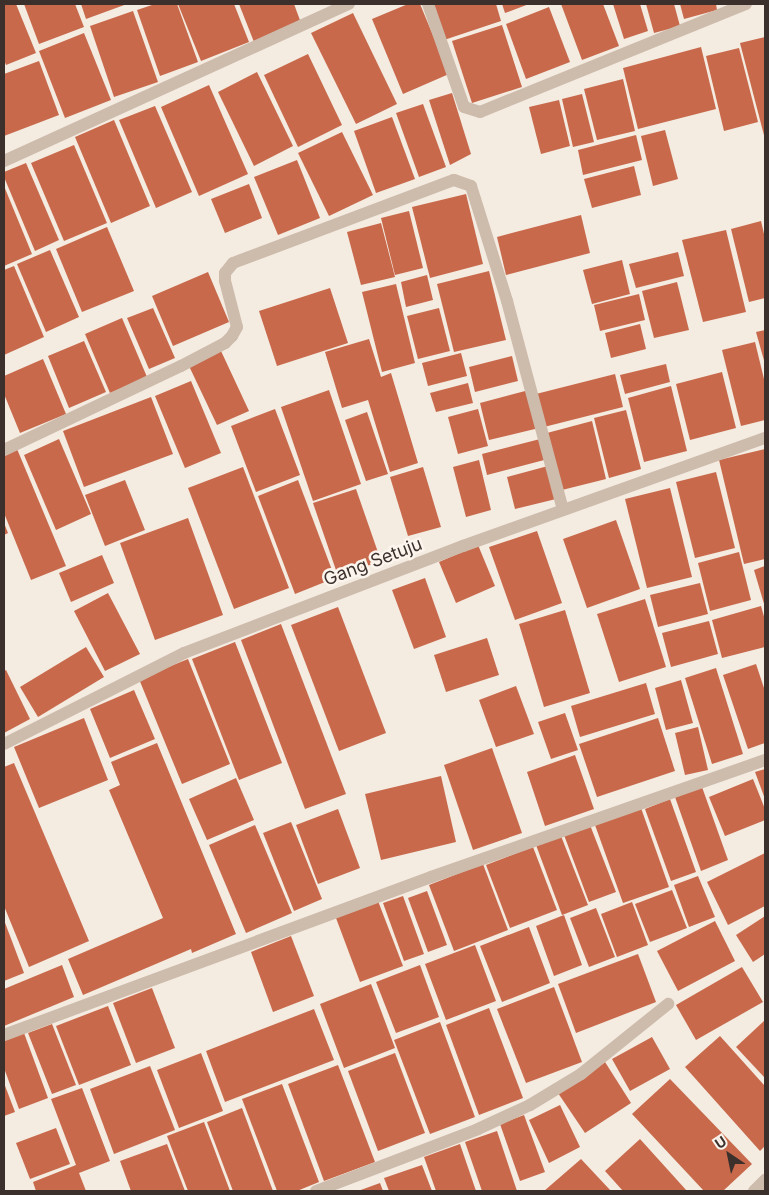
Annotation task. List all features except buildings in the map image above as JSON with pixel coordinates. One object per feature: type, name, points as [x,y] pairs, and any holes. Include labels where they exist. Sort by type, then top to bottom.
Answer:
[{"type":"street","points":[[4,160],[349,4]]},
{"type":"street","points":[[428,4],[464,107],[480,112],[746,4]]},
{"type":"street","points":[[4,450],[163,375],[225,342],[232,336],[236,327],[225,280],[225,273],[233,263],[454,180],[471,186],[507,301],[563,510]]},
{"type":"street","name":"Gang Setuju","points":[[4,744],[184,653],[463,546],[765,438]]},
{"type":"street","points":[[4,1035],[431,877],[765,760]]},
{"type":"street","points":[[316,1191],[478,1129],[530,1105],[581,1074],[668,1004]]},
{"type":"street","points":[[754,1191],[765,1180]]}]
